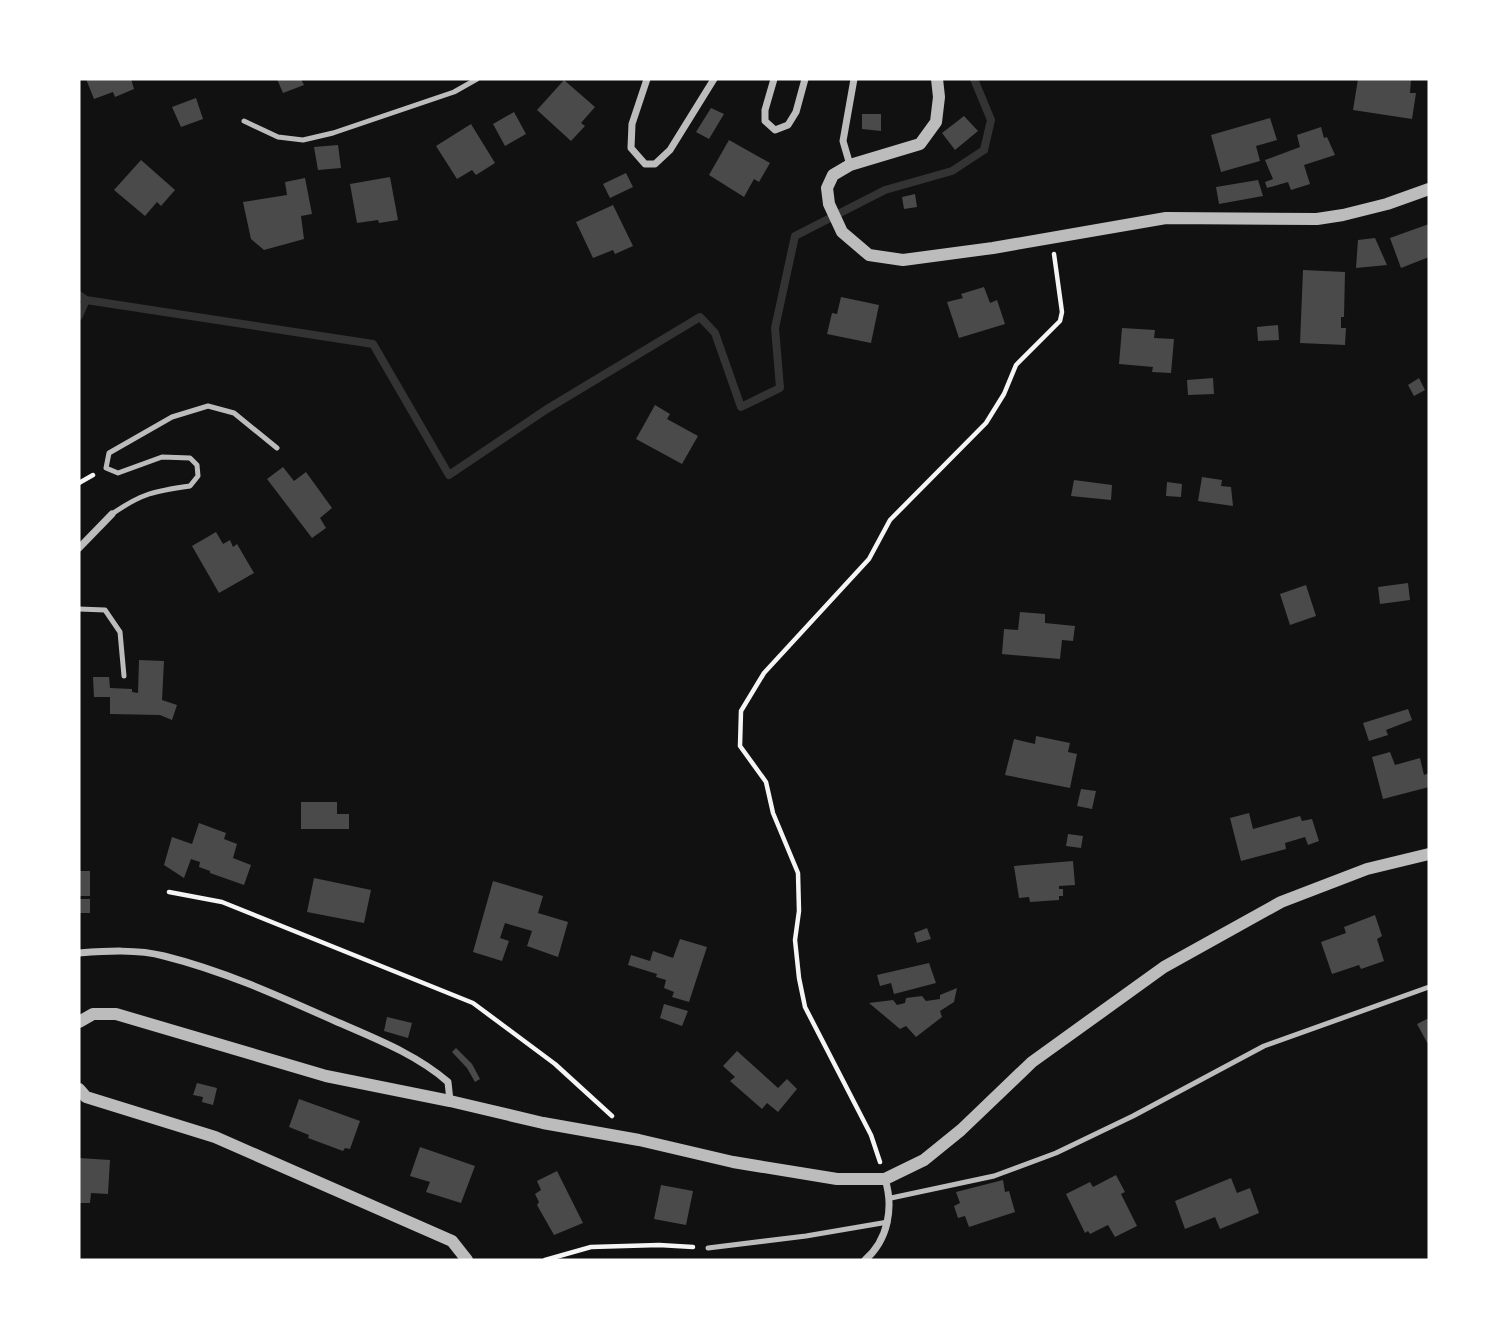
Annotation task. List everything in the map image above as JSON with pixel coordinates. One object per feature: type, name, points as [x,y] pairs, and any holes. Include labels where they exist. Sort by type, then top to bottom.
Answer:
[{"type":"street","points":[[647,79],[632,124],[631,148],[645,164],[655,164],[670,150],[714,79]]},
{"type":"street","points":[[774,79],[765,110],[765,121],[775,130],[788,125],[796,112],[805,79]]},
{"type":"street","points":[[850,165],[843,141],[853,79]]},
{"type":"street","points":[[937,79],[939,97],[936,121],[920,144],[850,165],[834,175],[827,188],[829,204],[842,232],[869,255],[903,260],[993,248],[1166,218],[1317,219],[1387,204],[1429,189]]},
{"type":"street","points":[[79,548],[112,514]]},
{"type":"street","points":[[79,1022],[93,1014],[116,1014],[326,1076],[543,1123],[639,1140],[733,1162],[837,1179],[885,1179],[924,1160],[961,1130],[1032,1062],[1164,967],[1281,902],[1367,869],[1429,854]]},
{"type":"street","points":[[79,953],[108,951],[162,955],[249,982],[429,1066],[448,1082],[450,1101]]},
{"type":"street","points":[[79,1089],[86,1097],[215,1137],[298,1172],[453,1241],[467,1260]]},
{"type":"street","points":[[865,1260],[887,1227],[891,1198],[885,1179]]},
{"type":"lane","points":[[244,121],[278,137],[303,140],[333,133],[454,92],[477,79]]},
{"type":"lane","points":[[112,514],[135,498],[156,491],[190,486],[198,476],[197,465],[190,458],[162,457],[118,472],[106,468],[109,453],[173,417],[208,406],[234,413],[277,448]]},
{"type":"lane","points":[[79,609],[105,610],[120,632],[124,677]]},
{"type":"lane","points":[[891,1198],[994,1176],[1056,1153],[1133,1116],[1264,1046],[1429,987]]},
{"type":"lane","points":[[708,1248],[806,1236],[888,1222]]},
{"type":"path","points":[[885,1179],[871,1135],[805,1007],[795,940],[799,911],[798,873],[773,813],[766,782],[740,746],[741,711],[764,673],[869,559],[890,520],[986,423],[1004,394],[1016,365],[1060,321],[1062,312],[1052,237]]},
{"type":"path","points":[[169,892],[222,902],[473,1003],[555,1065],[639,1140]]},
{"type":"path","points":[[545,1260],[591,1247],[660,1245],[708,1248]]},
{"type":"building","points":[[86,79],[131,79],[134,89],[115,97],[113,92],[94,99]]},
{"type":"building","points":[[277,79],[301,79],[304,85],[283,93]]},
{"type":"building","points":[[1358,79],[1411,79],[1410,93],[1416,93],[1412,119],[1353,110]]},
{"type":"building","points":[[564,80],[595,107],[581,123],[585,126],[571,141],[537,110]]},
{"type":"building","points":[[196,98],[203,119],[181,127],[172,107]]},
{"type":"building","points":[[711,108],[724,114],[709,139],[696,132]]},
{"type":"building","points":[[514,112],[526,134],[505,146],[493,124]]},
{"type":"building","points":[[862,114],[881,114],[881,131],[862,129]]},
{"type":"building","points":[[964,116],[978,131],[955,150],[942,133]]},
{"type":"building","points":[[1270,118],[1277,140],[1256,146],[1260,161],[1221,172],[1211,135]]},
{"type":"building","points":[[471,124],[495,163],[476,175],[472,170],[457,179],[436,146]]},
{"type":"building","points":[[1321,127],[1324,138],[1327,137],[1335,155],[1304,165],[1310,184],[1291,190],[1288,182],[1267,188],[1265,182],[1273,179],[1265,160],[1300,147],[1297,135]]},
{"type":"building","points":[[729,140],[770,163],[759,182],[754,179],[744,197],[709,175]]},
{"type":"building","points":[[338,145],[341,168],[318,170],[314,147]]},
{"type":"building","points":[[141,160],[175,190],[161,206],[157,202],[145,216],[114,190]]},
{"type":"building","points":[[626,173],[633,187],[610,198],[603,184]]},
{"type":"building","points":[[390,177],[398,220],[357,223],[350,184]]},
{"type":"building","points":[[305,178],[312,214],[301,216],[304,239],[264,250],[251,239],[243,202],[287,195],[285,182]]},
{"type":"building","points":[[1258,180],[1263,196],[1219,204],[1216,187]]},
{"type":"building","points":[[915,194],[917,207],[904,209],[902,197]]},
{"type":"building","points":[[613,205],[633,246],[615,254],[613,250],[593,258],[576,222]]},
{"type":"building","points":[[1429,224],[1429,257],[1401,268],[1390,238]]},
{"type":"building","points":[[1375,238],[1387,265],[1356,268],[1358,240]]},
{"type":"building","points":[[1303,270],[1345,272],[1344,317],[1341,317],[1341,328],[1346,328],[1345,345],[1300,343]]},
{"type":"building","points":[[984,287],[990,303],[997,300],[1005,324],[959,338],[947,302],[963,298],[961,294]]},
{"type":"building","points":[[841,297],[879,305],[871,343],[827,334],[832,313],[837,314]]},
{"type":"building","points":[[1278,325],[1279,340],[1258,341],[1257,327]]},
{"type":"building","points":[[1122,328],[1155,330],[1154,338],[1174,339],[1171,373],[1152,372],[1153,367],[1119,364]]},
{"type":"building","points":[[1213,378],[1214,394],[1188,395],[1187,380]]},
{"type":"building","points":[[1419,378],[1425,390],[1414,396],[1408,385]]},
{"type":"building","points":[[655,405],[670,414],[667,419],[698,436],[682,464],[636,439]]},
{"type":"building","points":[[283,467],[294,481],[306,472],[332,508],[320,518],[326,528],[312,538],[267,479]]},
{"type":"building","points":[[1202,477],[1222,480],[1221,486],[1231,487],[1233,506],[1198,501]]},
{"type":"building","points":[[1074,480],[1112,485],[1111,500],[1071,496]]},
{"type":"building","points":[[1167,482],[1182,484],[1181,497],[1166,496]]},
{"type":"building","points":[[216,532],[223,544],[230,540],[233,547],[237,544],[254,573],[219,593],[192,546]]},
{"type":"building","points":[[1408,583],[1410,600],[1380,604],[1378,587]]},
{"type":"building","points":[[1306,585],[1316,616],[1290,625],[1280,594]]},
{"type":"building","points":[[1020,612],[1045,614],[1045,623],[1075,626],[1073,641],[1062,640],[1060,659],[1002,654],[1004,629],[1018,630]]},
{"type":"building","points":[[139,660],[164,661],[162,700],[177,705],[172,720],[160,715],[110,714],[110,697],[94,697],[93,677],[109,677],[110,688],[132,689],[132,692],[138,693]]},
{"type":"building","points":[[1408,709],[1412,720],[1386,730],[1388,735],[1369,741],[1363,723]]},
{"type":"building","points":[[1036,736],[1070,743],[1068,752],[1077,754],[1070,788],[1005,775],[1014,739],[1035,744]]},
{"type":"building","points":[[1390,752],[1395,765],[1420,758],[1424,775],[1429,773],[1429,787],[1383,799],[1372,757]]},
{"type":"building","points":[[1081,789],[1096,791],[1092,809],[1077,806]]},
{"type":"building","points":[[301,802],[337,802],[337,814],[349,814],[349,829],[301,829]]},
{"type":"building","points":[[1249,813],[1253,829],[1300,816],[1302,821],[1312,819],[1319,841],[1308,845],[1305,837],[1285,843],[1286,849],[1241,861],[1230,818]]},
{"type":"building","points":[[199,823],[226,833],[224,839],[237,844],[233,858],[251,865],[244,885],[210,873],[199,867],[200,862],[191,859],[184,878],[164,865],[172,837],[192,844]]},
{"type":"building","points":[[1068,834],[1083,836],[1081,848],[1066,846]]},
{"type":"building","points":[[1073,861],[1075,885],[1059,886],[1059,889],[1063,889],[1063,896],[1059,896],[1059,900],[1030,902],[1029,897],[1019,898],[1014,866]]},
{"type":"building","points":[[79,871],[90,871],[90,896],[79,896]]},
{"type":"building","points":[[314,878],[371,890],[364,923],[307,912]]},
{"type":"building","points":[[493,881],[543,896],[538,913],[568,922],[558,957],[527,946],[532,931],[505,923],[500,938],[509,941],[502,961],[473,952]]},
{"type":"building","points":[[79,899],[90,899],[90,913],[79,913]]},
{"type":"building","points":[[1375,915],[1382,936],[1377,939],[1384,961],[1361,969],[1359,965],[1332,974],[1321,942],[1346,933],[1344,927]]},
{"type":"building","points":[[927,928],[931,939],[917,943],[914,933]]},
{"type":"building","points":[[680,939],[707,947],[689,1002],[672,997],[674,992],[664,988],[666,980],[656,977],[657,974],[628,965],[631,955],[650,961],[653,951],[673,958]]},
{"type":"building","points":[[929,963],[936,983],[894,994],[891,983],[880,986],[877,975]]},
{"type":"building","points":[[957,988],[954,1002],[940,1011],[942,1017],[916,1037],[906,1026],[900,1029],[869,1003],[893,1000],[897,1005],[905,1003],[906,998],[922,996],[926,1001],[940,999],[940,995]]},
{"type":"building","points":[[664,1004],[688,1011],[682,1026],[660,1018]]},
{"type":"building","points":[[387,1017],[412,1023],[408,1038],[384,1031]]},
{"type":"building","points":[[1429,1018],[1429,1046],[1417,1024]]},
{"type":"building","points":[[456,1048],[472,1064],[480,1079],[475,1082],[467,1068],[452,1052]]},
{"type":"building","points":[[737,1051],[778,1088],[787,1079],[797,1089],[778,1112],[767,1103],[762,1109],[730,1081],[735,1077],[723,1066]]},
{"type":"building","points":[[197,1083],[217,1088],[213,1105],[202,1102],[203,1097],[193,1095]]},
{"type":"building","points":[[299,1099],[360,1121],[350,1149],[345,1148],[343,1151],[308,1138],[309,1135],[289,1127]]},
{"type":"building","points":[[420,1147],[475,1166],[461,1203],[426,1192],[430,1182],[410,1176]]},
{"type":"building","points":[[79,1158],[110,1160],[108,1194],[91,1193],[90,1203],[79,1203]]},
{"type":"building","points":[[557,1171],[583,1223],[554,1235],[537,1205],[539,1202],[535,1194],[541,1190],[537,1181]]},
{"type":"building","points":[[1116,1175],[1125,1192],[1121,1194],[1137,1226],[1115,1237],[1108,1225],[1090,1234],[1088,1231],[1085,1233],[1066,1194],[1090,1182],[1093,1187]]},
{"type":"building","points":[[1231,1178],[1237,1193],[1250,1188],[1259,1213],[1220,1229],[1215,1217],[1185,1229],[1175,1201]]},
{"type":"building","points":[[1003,1180],[1005,1192],[1009,1191],[1015,1212],[969,1227],[965,1216],[958,1218],[954,1206],[960,1203],[956,1192]]},
{"type":"building","points":[[661,1185],[693,1191],[686,1225],[654,1219]]},
{"type":"waterway","points":[[79,295],[86,300],[373,344],[449,475],[547,409],[700,317],[715,333],[741,407],[780,388],[775,328],[795,236],[885,190],[952,171],[984,150],[991,120],[974,79]]},
{"type":"waterway","points":[[79,316],[86,300]]}]
